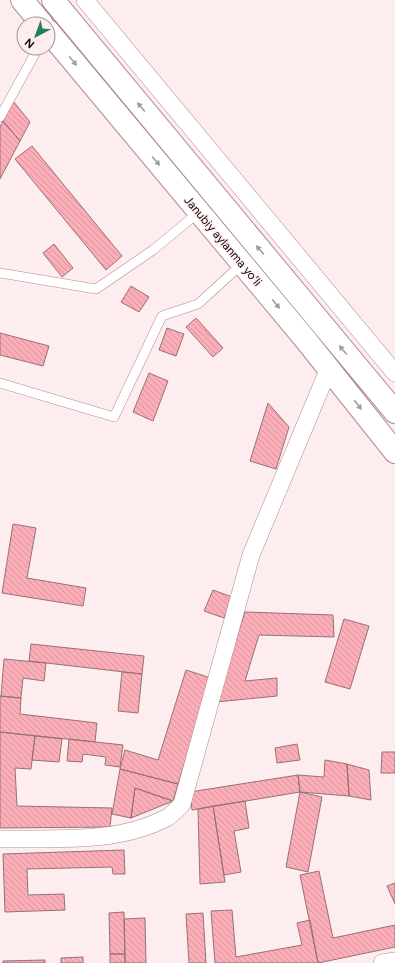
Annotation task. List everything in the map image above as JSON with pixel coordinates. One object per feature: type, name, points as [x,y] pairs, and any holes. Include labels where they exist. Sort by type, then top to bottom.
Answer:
[{"type":"highway","points":[[22,0],[35,16]]},
{"type":"highway","name":"Janubiy aylanma yoʻli","points":[[53,0],[395,412]]},
{"type":"highway","name":"Janubiy aylanma yoʻli","points":[[56,41],[329,368],[395,452]]},
{"type":"street","points":[[85,0],[395,373]]},
{"type":"street","points":[[0,839],[110,836],[150,825],[167,818],[182,804],[251,554],[329,368]]},
{"type":"street","points":[[382,963],[395,961]]},
{"type":"lane","points":[[0,117],[34,56]]},
{"type":"lane","points":[[0,273],[96,289],[153,250],[199,212]]},
{"type":"lane","points":[[0,383],[114,417],[162,316],[198,304],[242,264]]},
{"type":"building","points":[[13,101],[30,122],[20,141],[3,121]]},
{"type":"building","points":[[3,121],[20,141],[0,179],[0,127]]},
{"type":"building","points":[[32,146],[122,256],[106,270],[15,159]]},
{"type":"building","points":[[54,244],[73,268],[62,277],[43,253]]},
{"type":"building","points":[[131,286],[149,297],[139,312],[121,302]]},
{"type":"building","points":[[196,318],[223,348],[213,357],[186,327]]},
{"type":"building","points":[[167,328],[184,334],[176,356],[159,350]]},
{"type":"building","points":[[0,333],[49,346],[43,366],[0,355]]},
{"type":"building","points":[[149,373],[168,381],[153,421],[133,412]]},
{"type":"building","points":[[268,403],[289,427],[276,469],[250,461]]},
{"type":"building","points":[[13,524],[36,528],[27,578],[86,588],[83,606],[2,593]]},
{"type":"building","points":[[213,590],[232,597],[224,618],[204,611]]},
{"type":"building","points":[[245,612],[333,615],[334,637],[259,635],[245,681],[277,678],[277,696],[216,702]]},
{"type":"building","points":[[344,619],[369,626],[350,689],[325,682]]},
{"type":"building","points":[[31,644],[144,656],[142,674],[29,661]]},
{"type":"building","points":[[4,659],[46,663],[44,681],[23,678],[21,698],[1,696]]},
{"type":"building","points":[[186,670],[211,678],[178,784],[120,769],[125,750],[158,760]]},
{"type":"building","points":[[122,672],[142,674],[138,713],[118,711]]},
{"type":"building","points":[[0,696],[21,698],[20,714],[97,723],[95,742],[0,732]]},
{"type":"building","points":[[0,732],[35,736],[31,769],[15,768],[17,806],[112,808],[110,827],[0,828]]},
{"type":"building","points":[[35,736],[62,739],[59,762],[32,760]]},
{"type":"building","points":[[69,739],[123,745],[120,767],[105,765],[106,757],[83,754],[82,762],[67,761]]},
{"type":"building","points":[[297,744],[300,760],[277,763],[275,748]]},
{"type":"building","points":[[382,752],[395,752],[395,773],[381,773]]},
{"type":"building","points":[[325,760],[347,764],[349,796],[300,792],[298,775],[324,777]]},
{"type":"building","points":[[347,764],[369,770],[371,800],[349,796]]},
{"type":"building","points":[[120,769],[178,784],[173,801],[135,788],[131,818],[112,814]]},
{"type":"building","points":[[298,775],[300,792],[192,810],[190,792]]},
{"type":"building","points":[[135,788],[173,801],[131,818]]},
{"type":"building","points":[[300,792],[322,797],[308,872],[286,867]]},
{"type":"building","points":[[245,801],[249,828],[234,831],[241,872],[224,875],[213,806]]},
{"type":"building","points":[[213,806],[225,882],[200,884],[198,809]]},
{"type":"building","points":[[124,850],[125,874],[113,874],[112,867],[27,869],[28,895],[64,894],[65,910],[5,912],[3,854]]},
{"type":"building","points":[[319,871],[333,938],[395,925],[395,947],[318,963],[300,875]]},
{"type":"building","points":[[395,883],[395,904],[387,886]]},
{"type":"building","points":[[232,910],[236,957],[302,945],[297,923],[310,920],[318,963],[215,963],[211,911]]},
{"type":"building","points":[[124,912],[125,954],[110,954],[109,913]]},
{"type":"building","points":[[203,913],[206,963],[189,963],[186,914]]},
{"type":"building","points":[[145,918],[146,963],[125,963],[124,919]]},
{"type":"building","points":[[110,954],[125,954],[125,963],[110,963]]},
{"type":"building","points":[[83,957],[83,963],[61,963],[61,958]]},
{"type":"building","points":[[45,960],[45,963],[3,963],[3,961]]}]
